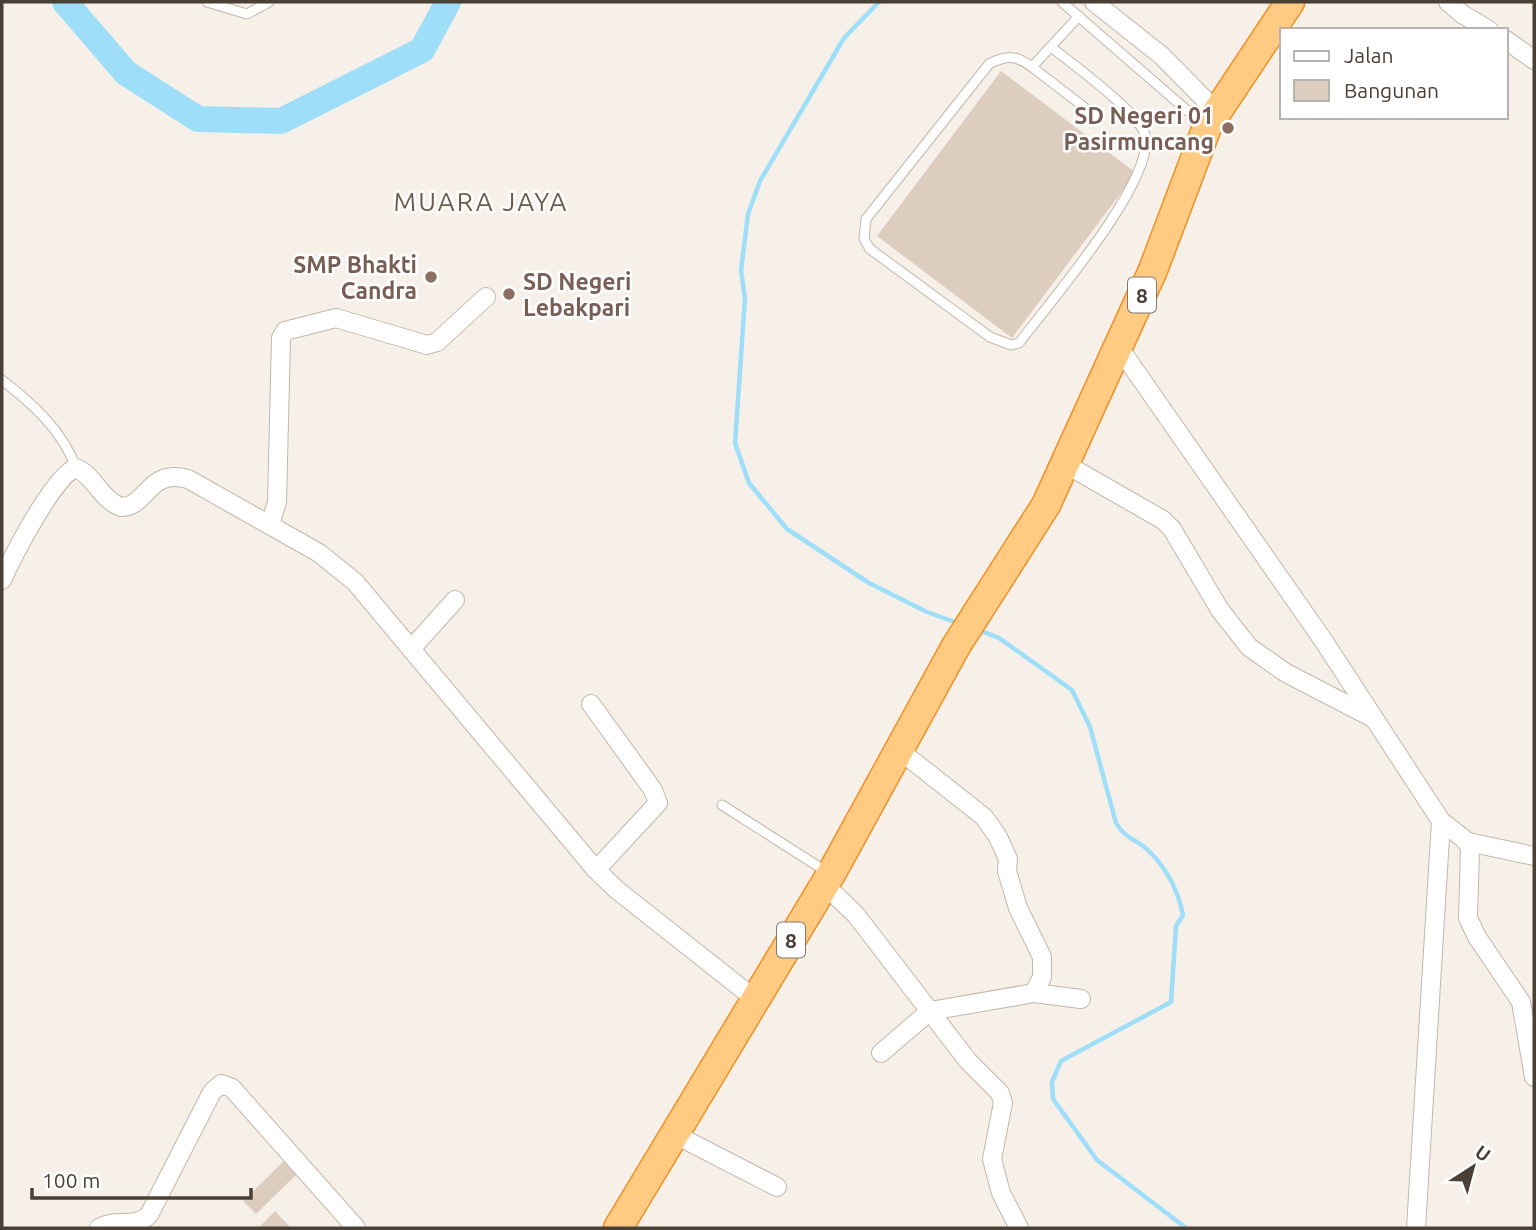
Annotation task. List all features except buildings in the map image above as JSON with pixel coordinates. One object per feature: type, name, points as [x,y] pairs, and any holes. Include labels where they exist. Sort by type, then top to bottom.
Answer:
[{"type":"highway","name":"8","points":[[618,1228],[828,879],[956,646],[1046,505],[1067,465],[1153,270],[1213,120],[1258,46],[1290,2]]},
{"type":"street","points":[[1448,2],[1462,15],[1485,28]]},
{"type":"street","points":[[1097,3],[1162,56],[1213,120]]},
{"type":"street","points":[[1508,41],[1534,60]]},
{"type":"street","points":[[270,525],[277,502],[281,338],[285,331],[336,317],[427,345],[437,342],[486,297]]},
{"type":"street","points":[[1118,346],[1376,719],[1441,821],[1468,842],[1534,856]]},
{"type":"street","points":[[1067,465],[1163,520],[1180,542],[1220,610],[1261,657],[1376,719]]},
{"type":"street","points":[[2,580],[52,492],[62,478],[76,468],[82,470],[104,497],[121,507],[132,504],[159,480],[177,477],[270,525],[319,553],[345,572],[596,870],[617,890],[755,999]]},
{"type":"street","points":[[411,649],[455,600]]},
{"type":"street","points":[[591,704],[653,790],[658,803],[596,870]]},
{"type":"street","points":[[899,750],[984,817],[998,837],[1008,859],[1006,870],[1017,908],[1042,957],[1042,977],[1034,993]]},
{"type":"street","points":[[1416,1228],[1441,821]]},
{"type":"street","points":[[1468,842],[1471,853],[1468,918],[1477,937],[1521,1002],[1534,1077]]},
{"type":"street","points":[[828,879],[968,1061],[1000,1093],[1003,1103],[992,1159],[1001,1194],[1019,1228]]},
{"type":"street","points":[[881,1053],[930,1011],[1034,993],[1081,999]]},
{"type":"street","points":[[99,1228],[108,1223],[136,1223],[149,1215],[212,1091],[221,1084],[232,1088],[356,1228]]},
{"type":"street","points":[[676,1135],[777,1187]]},
{"type":"lane","points":[[206,2],[247,14],[269,2]]},
{"type":"lane","points":[[1062,2],[1213,120]]},
{"type":"lane","points":[[1032,67],[1079,16]]},
{"type":"lane","points":[[1051,47],[1130,114],[1145,133],[1146,157],[1133,185],[1091,249],[1019,343],[1011,345],[990,337],[870,248],[863,230],[866,219],[989,64],[1003,57],[1018,57],[1097,117]]},
{"type":"lane","points":[[2,380],[33,406],[58,434],[76,468]]},
{"type":"lane","points":[[722,806],[828,879]]},
{"type":"waterway","points":[[65,2],[126,73],[198,119],[281,121],[422,50],[448,2]]},
{"type":"waterway","points":[[879,2],[844,38],[760,181],[748,214],[741,271],[745,298],[735,443],[749,483],[787,529],[869,583],[927,612],[960,624]]},
{"type":"waterway","points":[[979,630],[999,638],[1072,690],[1090,727],[1116,823],[1123,833],[1145,847],[1156,858],[1167,873],[1178,897],[1183,915],[1176,926],[1171,1002],[1061,1061],[1052,1082],[1053,1099],[1097,1160],[1186,1228]]},
{"type":"place","name":"SD Negeri 01 Pasirmuncang","points":[[1228,128]]},
{"type":"place","name":"SMP Bhakti Candra","points":[[431,277]]},
{"type":"place","name":"SD Negeri Lebakpari","points":[[509,294]]},
{"type":"district","name":"MUARA JAYA","points":[[481,201]]}]
